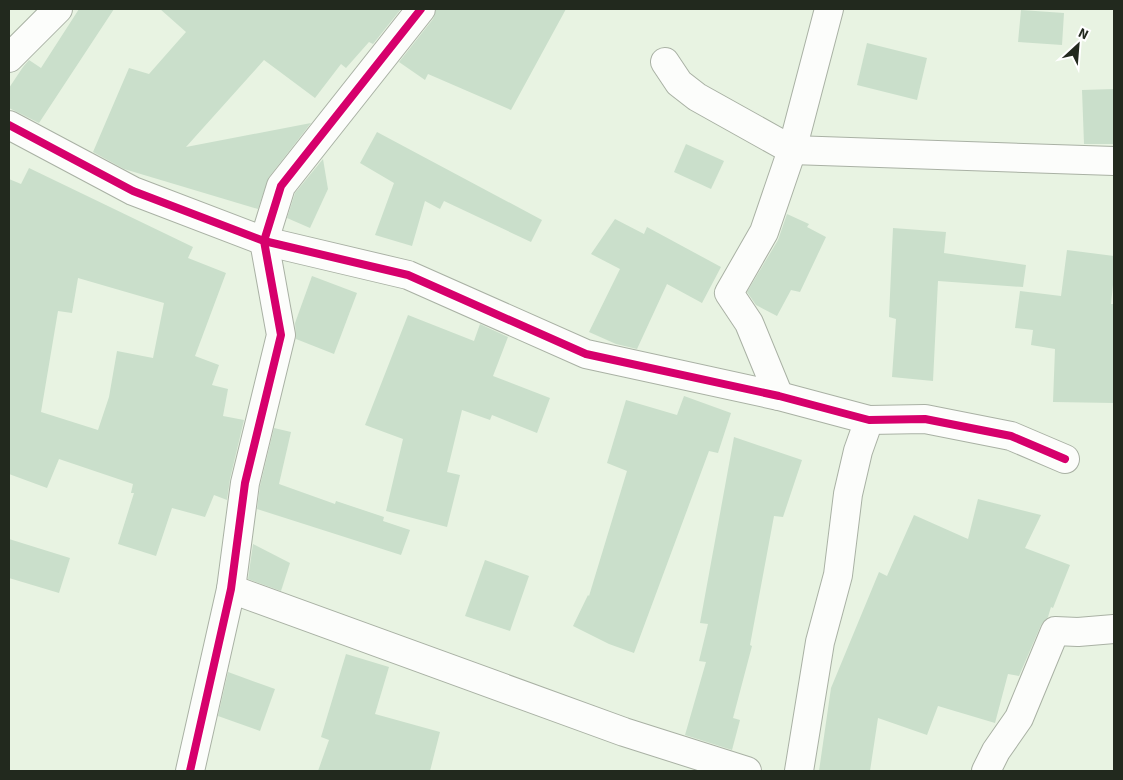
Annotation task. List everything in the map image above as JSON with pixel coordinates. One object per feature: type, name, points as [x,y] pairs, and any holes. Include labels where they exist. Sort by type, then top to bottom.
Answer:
[{"type":"street","points":[[9,58],[58,9]]},
{"type":"street","points":[[190,771],[231,589],[245,482],[281,335],[264,241],[281,186],[421,9]]},
{"type":"street","points":[[779,396],[749,323],[729,293],[764,232],[792,150],[829,9]]},
{"type":"street","points":[[665,62],[679,83],[697,97],[792,150],[1114,161]]},
{"type":"street","points":[[9,125],[133,191],[264,241],[408,275],[586,354],[779,396],[869,420],[925,419],[1011,436],[1065,460]]},
{"type":"street","points":[[799,771],[820,642],[838,575],[848,494],[858,451],[869,420]]},
{"type":"street","points":[[231,589],[624,732],[747,771]]},
{"type":"street","points":[[986,771],[996,751],[1019,718],[1055,631],[1078,632],[1114,628]]},
{"type":"building","points":[[79,9],[114,9],[39,123],[9,108],[9,88],[23,67],[29,60],[41,68]]},
{"type":"building","points":[[160,9],[401,9],[373,44],[369,42],[346,68],[341,64],[315,98],[264,60],[186,147],[311,123],[269,177],[258,209],[124,169],[93,152],[129,68],[149,74],[186,32]]},
{"type":"building","points":[[436,9],[566,9],[511,110],[428,74],[425,80],[399,62],[433,19]]},
{"type":"building","points":[[1021,10],[1064,13],[1062,45],[1018,42]]},
{"type":"building","points":[[867,43],[927,58],[917,100],[857,85]]},
{"type":"building","points":[[1114,89],[1114,144],[1084,144],[1082,90]]},
{"type":"building","points":[[377,132],[542,220],[531,242],[444,201],[440,209],[425,201],[412,246],[375,235],[394,183],[360,163]]},
{"type":"building","points":[[686,144],[724,161],[711,189],[674,172]]},
{"type":"building","points":[[323,159],[328,189],[310,228],[287,218],[295,193]]},
{"type":"building","points":[[29,168],[193,247],[188,258],[226,273],[195,356],[219,365],[212,385],[228,389],[223,416],[244,420],[227,500],[214,495],[205,517],[172,508],[156,556],[118,544],[134,493],[131,493],[133,484],[59,459],[47,488],[9,474],[9,179],[21,184]],"holes":[[[78,278],[164,303],[153,358],[117,351],[109,397],[98,430],[41,412],[58,311],[72,313]]]},
{"type":"building","points":[[787,214],[809,224],[807,227],[826,237],[800,292],[791,290],[777,316],[756,305],[747,292],[778,240]]},
{"type":"building","points":[[615,219],[644,234],[647,227],[721,267],[702,303],[667,284],[637,349],[616,344],[589,332],[620,269],[591,254]]},
{"type":"building","points":[[893,228],[946,232],[944,253],[1026,265],[1023,287],[938,281],[933,381],[892,377],[896,319],[889,317]]},
{"type":"building","points":[[1067,250],[1114,256],[1111,304],[1114,304],[1114,403],[1053,402],[1055,349],[1031,345],[1033,330],[1015,328],[1020,291],[1061,296]]},
{"type":"building","points":[[312,276],[357,293],[334,354],[296,339],[295,323]]},
{"type":"building","points":[[408,315],[474,341],[480,324],[508,337],[493,376],[550,398],[537,433],[492,415],[490,420],[462,410],[447,472],[460,475],[447,527],[386,511],[403,439],[365,425]]},
{"type":"building","points":[[684,396],[731,413],[718,453],[709,451],[634,653],[609,644],[573,626],[589,596],[627,471],[607,463],[626,400],[677,415]]},
{"type":"building","points":[[274,428],[291,432],[279,484],[335,504],[336,501],[384,517],[383,521],[410,530],[401,555],[257,509],[260,486]]},
{"type":"building","points":[[734,437],[802,460],[783,517],[774,516],[750,645],[752,646],[733,718],[740,720],[732,750],[685,735],[706,662],[699,661],[708,624],[700,623]]},
{"type":"building","points":[[978,499],[1041,515],[1025,548],[1070,565],[1053,608],[1051,607],[1048,617],[1041,625],[1019,676],[1008,674],[995,723],[938,706],[927,735],[878,718],[870,771],[819,771],[831,688],[879,572],[887,576],[914,515],[968,539]]},
{"type":"building","points":[[9,539],[70,558],[59,593],[9,578]]},
{"type":"building","points":[[253,544],[290,563],[281,591],[248,579]]},
{"type":"building","points":[[485,560],[529,576],[510,631],[465,616]]},
{"type":"building","points":[[346,654],[389,667],[375,714],[440,732],[430,771],[318,771],[329,740],[321,737]]},
{"type":"building","points":[[228,672],[275,689],[260,731],[218,716]]},
{"type":"cycle path","points":[[190,771],[231,589],[245,483],[281,335],[264,241],[281,186],[421,9]]},
{"type":"cycle path","points":[[9,125],[133,191],[264,241],[408,275],[586,354],[779,396],[869,420],[925,419],[1011,436],[1065,459]]}]
